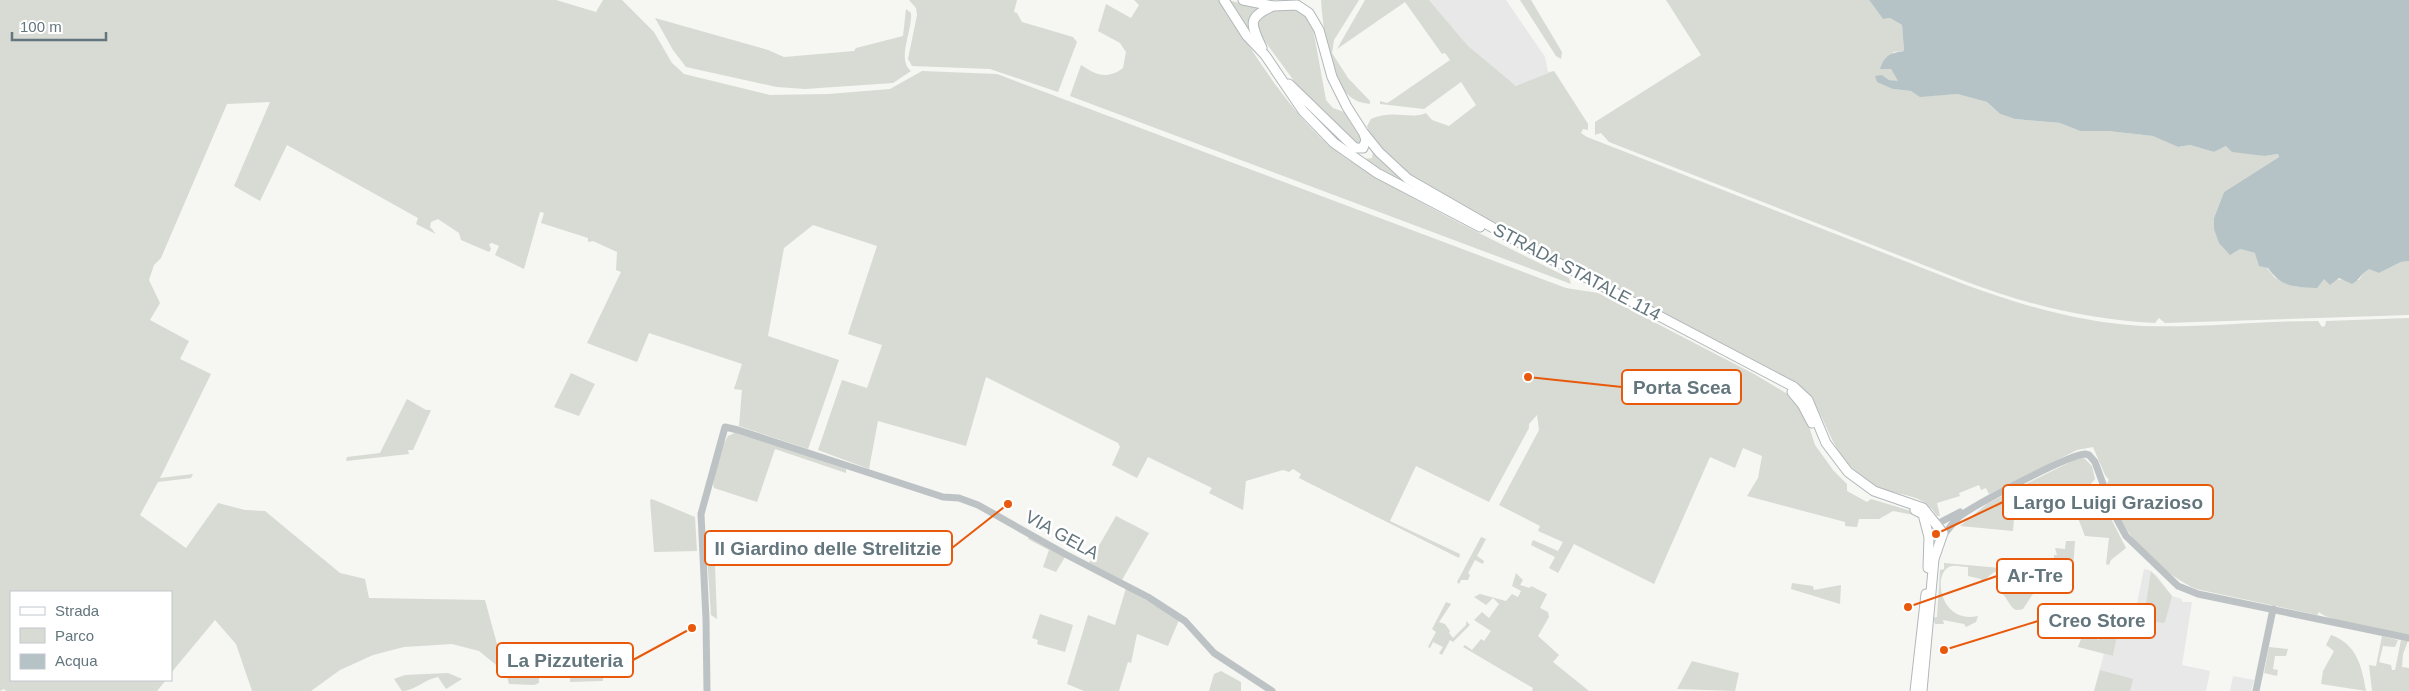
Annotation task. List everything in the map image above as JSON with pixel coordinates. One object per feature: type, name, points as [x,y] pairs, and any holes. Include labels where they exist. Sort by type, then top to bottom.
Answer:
[{"type":"main road","name":"STRADA STATALE 114","points":[[1224,0],[1248,36],[1265,55],[1315,125],[1346,153],[1362,164],[1791,391],[1808,412],[1825,453],[1844,476],[1871,496],[1919,511],[1936,531]]},
{"type":"main road","name":"STRADA STATALE 114","points":[[1243,0],[1273,6],[1297,5],[1314,19],[1332,77],[1363,132],[1389,163],[1408,179],[1509,238],[1794,387],[1808,400],[1826,443],[1848,472],[1874,491],[1923,508],[1936,531]]},
{"type":"main road","points":[[1265,55],[1252,27],[1252,22],[1257,14],[1273,6]]},
{"type":"main road","points":[[1280,76],[1356,148],[1363,148],[1366,144],[1363,132]]},
{"type":"main road","points":[[1915,691],[1936,531]]},
{"type":"main road","points":[[1922,691],[1936,531]]},
{"type":"street","name":"VIA GELA","points":[[707,691],[701,514],[719,442],[725,427],[943,497],[959,498],[978,505],[1065,554],[1148,597],[1185,620],[1214,653],[1272,691]]},
{"type":"street","points":[[1936,531],[1970,509],[2080,454],[2089,455],[2095,462],[2120,527],[2136,547],[2178,586],[2198,594],[2409,638]]},
{"type":"street","points":[[1936,531],[1959,512],[1970,509]]},
{"type":"street","points":[[2256,691],[2273,609]]},
{"type":"shaded area","points":[[1429,0],[1506,0],[1545,57],[1548,72],[1554,71],[1588,124],[1505,79],[1468,46]]},
{"type":"shaded area","points":[[2144,569],[2157,576],[2172,596],[2182,599],[2182,602],[2192,602],[2182,665],[2210,671],[2206,691],[2094,691],[2104,654],[2113,656],[2119,626],[2132,628]]},
{"type":"shaded area","points":[[2233,676],[2254,680],[2251,691],[2230,691]]},
{"type":"green space","points":[[0,0],[556,0],[596,12],[603,0],[622,0],[654,32],[672,63],[684,74],[770,95],[828,94],[890,89],[922,71],[997,74],[1566,288],[1598,293],[1754,374],[1791,396],[1805,414],[1815,445],[1833,470],[1847,484],[1847,491],[1867,502],[1871,499],[1918,513],[1919,516],[1893,511],[1879,519],[1859,519],[1857,527],[1845,526],[1845,522],[1747,496],[1758,478],[1762,456],[1743,448],[1735,468],[1710,457],[1654,584],[1574,544],[1558,573],[1549,568],[1555,557],[1531,545],[1533,540],[1558,551],[1563,542],[1538,531],[1540,526],[1499,505],[1539,430],[1537,415],[1529,424],[1529,428],[1489,502],[1416,466],[1390,521],[1460,554],[1459,558],[1299,478],[1301,474],[1293,469],[1289,472],[1283,470],[1246,481],[1243,510],[1209,493],[1212,488],[1148,457],[1137,478],[1112,465],[1120,447],[1118,443],[986,377],[966,446],[878,421],[869,469],[818,450],[842,380],[867,388],[882,345],[848,334],[877,246],[813,225],[784,248],[768,336],[839,360],[808,449],[739,426],[742,390],[734,389],[742,364],[649,333],[637,362],[587,343],[621,272],[616,270],[617,252],[593,241],[588,242],[588,238],[541,223],[544,213],[540,212],[524,269],[495,255],[499,246],[492,243],[489,244],[491,249],[489,252],[461,240],[459,233],[438,219],[431,222],[430,227],[436,234],[416,224],[418,218],[287,145],[260,201],[234,186],[270,102],[227,104],[161,258],[154,265],[149,280],[160,303],[150,320],[189,341],[180,359],[211,374],[160,478],[193,474],[191,478],[158,482],[140,515],[186,548],[218,503],[245,510],[265,511],[340,573],[365,579],[369,598],[485,600],[497,644],[538,643],[539,683],[534,685],[509,684],[506,673],[479,651],[452,644],[404,647],[373,655],[340,670],[311,691],[252,691],[236,644],[215,620],[172,672],[172,591],[10,591],[10,681],[165,681],[157,691],[6,691],[4,689],[0,691]]},
{"type":"green space","points":[[909,0],[1017,0],[1014,12],[1017,13],[1022,22],[1073,37],[1077,42],[1058,92],[990,69],[912,66],[908,59],[917,15],[916,8]]},
{"type":"green space","points":[[1134,0],[1221,0],[1254,54],[1279,90],[1306,123],[1330,146],[1377,178],[1482,235],[1569,278],[1571,284],[1070,96],[1081,65],[1102,75],[1112,74],[1123,68],[1126,52],[1120,43],[1098,31],[1106,4],[1131,18],[1139,5]]},
{"type":"green space","points":[[1228,0],[1259,8],[1249,22],[1251,33]]},
{"type":"green space","points":[[1321,0],[1359,0],[1334,40],[1332,53],[1348,78],[1370,101],[1370,104],[1352,98],[1337,80],[1325,38]]},
{"type":"green space","points":[[1365,0],[1429,0],[1468,46],[1516,86],[1554,71],[1588,124],[1588,130],[1583,129],[1581,133],[1587,137],[1966,285],[2010,300],[2075,317],[2143,326],[2318,321],[2322,327],[2325,326],[2326,321],[2409,318],[2409,635],[2335,620],[2319,612],[2317,615],[2196,589],[2185,584],[2146,553],[2130,534],[2115,510],[2106,485],[2109,480],[2093,447],[2077,450],[1989,494],[1986,488],[1981,490],[1979,485],[1959,493],[1960,496],[1937,503],[1940,516],[1937,516],[1919,499],[1888,491],[1873,484],[1852,468],[1843,458],[1813,402],[1794,383],[1514,236],[1431,188],[1390,159],[1376,143],[1367,126],[1371,119],[1387,115],[1420,115],[1426,113],[1432,120],[1449,126],[1476,105],[1461,82],[1424,109],[1380,104],[1380,101],[1387,103],[1392,100],[1450,60],[1445,53],[1442,54],[1405,2],[1337,49]]},
{"type":"green space","points":[[1520,0],[1531,0],[1562,52],[1561,59],[1556,56]]},
{"type":"green space","points":[[1666,0],[1869,0],[1883,19],[1890,18],[1902,25],[1904,51],[1893,52],[1891,69],[1899,82],[1889,80],[1882,75],[1893,89],[1911,91],[1920,96],[1957,94],[1987,102],[2000,114],[2015,119],[2060,123],[2080,131],[2108,131],[2154,136],[2178,147],[2190,145],[2214,152],[2226,146],[2265,156],[2278,154],[2279,157],[2224,192],[2214,218],[2240,249],[2255,253],[2275,278],[2297,287],[2304,287],[2324,279],[2359,280],[2369,268],[2379,273],[2401,262],[2409,261],[2409,315],[2165,323],[2159,318],[2155,323],[2083,315],[2013,298],[1967,282],[1609,142],[1601,133],[1595,135],[1595,122],[1701,55]]},
{"type":"green space","points":[[906,9],[911,13],[911,20],[905,59],[911,71],[893,83],[805,89],[777,87],[686,67],[673,50],[655,18],[768,50],[784,57],[854,51],[856,48],[903,36]]},
{"type":"green space","points":[[1293,10],[1303,13],[1312,23],[1326,100],[1333,108],[1344,112],[1362,141],[1358,146],[1300,89],[1255,28],[1256,20],[1268,12]]},
{"type":"green space","points":[[1301,99],[1322,123],[1364,159],[1372,158],[1373,149],[1426,194],[1374,166],[1340,143],[1311,115]]},
{"type":"green space","points":[[571,373],[595,384],[579,416],[554,407]]},
{"type":"green space","points":[[407,399],[426,410],[431,410],[413,450],[408,450],[409,454],[346,461],[347,457],[380,453]]},
{"type":"green space","points":[[737,432],[846,469],[846,473],[775,449],[757,502],[714,488],[715,469],[723,447],[728,436]]},
{"type":"green space","points":[[2078,458],[2084,458],[2092,466],[2095,479],[2079,497],[2058,511],[2032,509],[2031,520],[2014,519],[2013,531],[1960,526],[1988,503]]},
{"type":"green space","points":[[652,499],[695,517],[697,551],[654,552],[650,500]]},
{"type":"green space","points":[[2099,502],[2103,503],[2126,548],[2111,560],[2109,565],[2106,564],[2109,538],[2085,536],[2078,518]]},
{"type":"green space","points":[[1116,516],[1149,533],[1122,580],[1089,563]]},
{"type":"green space","points":[[710,535],[719,538],[715,565],[717,619],[711,615],[706,541]]},
{"type":"green space","points":[[1029,536],[1065,557],[1056,572],[1043,567],[1049,550],[1028,539]]},
{"type":"green space","points":[[1481,537],[1486,539],[1477,556],[1484,561],[1483,564],[1475,560],[1468,573],[1470,575],[1468,580],[1461,580],[1459,584],[1457,582]]},
{"type":"green space","points":[[2066,541],[2075,541],[2073,569],[2063,568],[2064,560],[2054,559],[2054,555],[2057,555],[2055,548],[2065,549]]},
{"type":"green space","points":[[1944,563],[2057,573],[2041,584],[2023,609],[2016,610],[2002,593],[2010,580],[1999,572],[1994,572],[1981,583],[1981,579],[1968,576],[1968,567],[1952,566],[1945,570],[1941,586],[1942,596],[1947,605],[1955,613],[1965,617],[1978,616],[1976,622],[1966,627],[1964,624],[1943,620],[1944,624],[1935,624],[1933,618],[1937,617],[1940,570],[1944,569]]},
{"type":"green space","points":[[2151,571],[2172,596],[2165,622],[2163,623],[2146,620],[2144,617]]},
{"type":"green space","points":[[1516,573],[1523,580],[1520,585],[1530,588],[1531,586],[1547,594],[1540,608],[1548,612],[1549,617],[1538,636],[1559,655],[1553,662],[1589,691],[1532,691],[1533,688],[1463,647],[1465,645],[1472,650],[1481,639],[1484,641],[1491,631],[1474,620],[1482,612],[1489,618],[1499,604],[1493,598],[1486,605],[1474,597],[1480,594],[1506,601],[1512,594],[1518,597],[1521,591],[1512,586]]},
{"type":"green space","points":[[1792,583],[1813,586],[1814,590],[1841,585],[1840,604],[1791,589]]},
{"type":"green space","points":[[1126,588],[1179,620],[1168,646],[1137,634],[1131,663],[1128,662],[1119,691],[1084,691],[1067,684],[1088,615],[1115,625]]},
{"type":"green space","points":[[1446,602],[1451,604],[1439,622],[1445,624],[1453,638],[1466,625],[1466,621],[1470,625],[1453,642],[1450,640],[1442,655],[1439,653],[1443,647],[1433,642],[1430,648],[1428,647],[1436,632],[1432,629]]},
{"type":"green space","points":[[1040,614],[1073,625],[1065,652],[1037,644],[1038,640],[1032,638]]},
{"type":"green space","points":[[2135,616],[2132,628],[2119,626]]},
{"type":"green space","points":[[2087,623],[2098,640],[2119,626],[2113,656],[2078,647]]},
{"type":"green space","points":[[2331,635],[2347,644],[2357,657],[2366,691],[2321,684],[2323,671],[2334,651],[2326,645]]},
{"type":"green space","points":[[2382,636],[2398,640],[2395,647],[2383,646],[2379,662],[2391,665],[2392,670],[2395,670],[2401,640],[2408,641],[2403,654],[2402,667],[2409,668],[2409,691],[2372,691],[2369,665],[2376,666]]},
{"type":"green space","points":[[601,642],[603,681],[570,682],[570,643]]},
{"type":"green space","points":[[2269,647],[2288,649],[2286,656],[2275,656],[2273,669],[2278,670],[2277,676],[2264,673]]},
{"type":"green space","points":[[1692,661],[1739,673],[1735,691],[1677,689]]},
{"type":"green space","points":[[2100,670],[2133,679],[2130,691],[2094,691]]},
{"type":"green space","points":[[1221,671],[1241,682],[1241,691],[1209,691],[1214,674]]},
{"type":"green space","points":[[448,673],[462,679],[446,689],[438,677],[402,691],[394,679],[405,675]]},
{"type":"water","points":[[1869,0],[2409,0],[2409,261],[2401,262],[2379,273],[2369,269],[2352,284],[2339,278],[2330,285],[2324,279],[2317,288],[2289,285],[2278,279],[2268,268],[2259,266],[2255,253],[2240,249],[2230,255],[2219,243],[2214,229],[2214,218],[2224,192],[2279,157],[2278,154],[2265,156],[2232,152],[2226,146],[2214,152],[2190,145],[2178,147],[2153,136],[2108,131],[2080,131],[2060,123],[2015,119],[2000,114],[1987,102],[1957,94],[1920,97],[1911,91],[1893,89],[1877,82],[1875,76],[1882,75],[1889,80],[1898,81],[1891,69],[1880,69],[1889,56],[1904,51],[1902,25],[1890,18],[1883,19]]},
{"type":"place","name":"Porta Scea","points":[[1528,377]]},
{"type":"place","name":"Il Giardino delle Strelitzie","points":[[1008,504]]},
{"type":"place","name":"Largo Luigi Grazioso","points":[[1936,534]]},
{"type":"place","name":"Ar-Tre","points":[[1908,607]]},
{"type":"place","name":"La Pizzuteria","points":[[692,628]]},
{"type":"place","name":"Creo Store","points":[[1944,650]]}]
